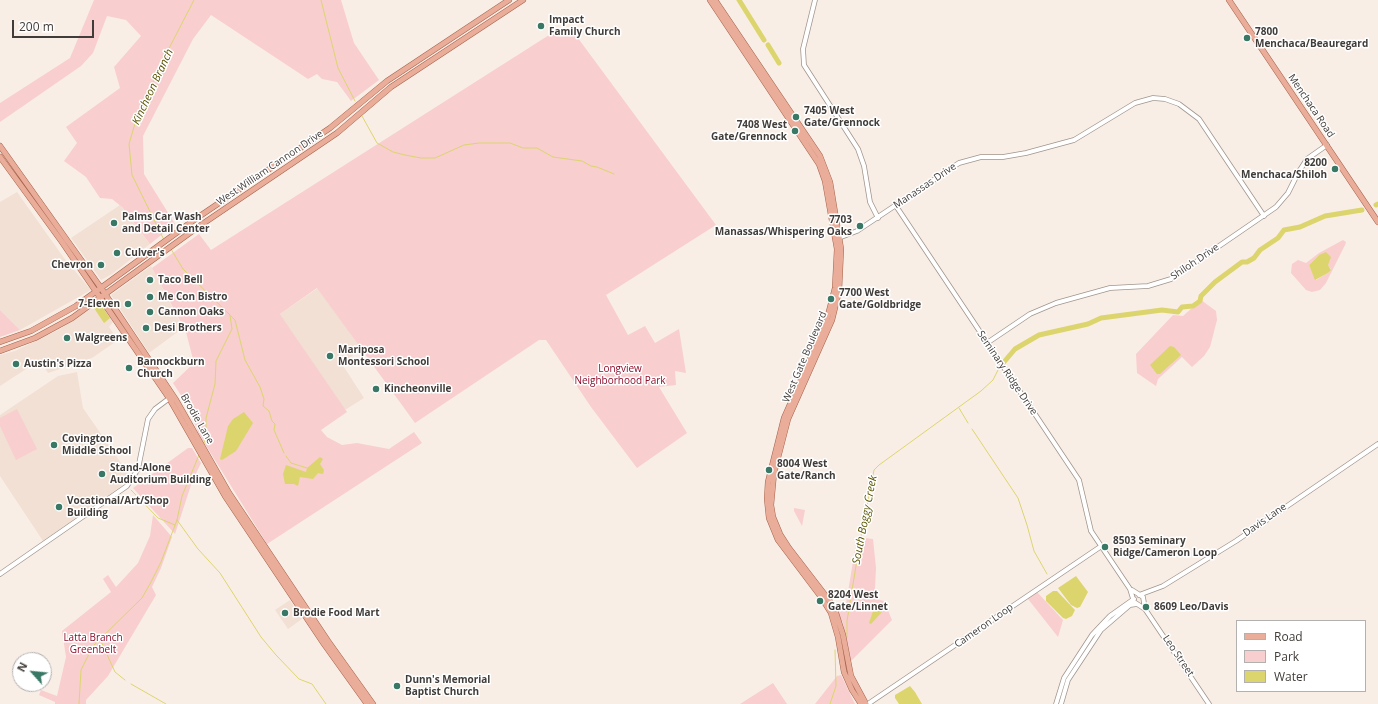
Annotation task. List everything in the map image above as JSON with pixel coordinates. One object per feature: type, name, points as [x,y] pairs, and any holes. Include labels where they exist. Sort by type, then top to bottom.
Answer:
[{"type":"main road","name":"West William Cannon Drive","points":[[0,342],[31,331],[56,318],[99,290],[169,238],[330,128],[372,92],[403,70],[509,0]]},
{"type":"main road","name":"West William Cannon Drive","points":[[0,351],[35,338],[60,326],[174,244],[337,133],[376,99],[407,76],[523,0]]},
{"type":"main road","name":"West Gate Boulevard","points":[[710,0],[819,164],[825,181],[837,238],[836,273],[831,305],[820,336],[786,413],[769,476],[767,499],[770,522],[778,540],[821,597],[835,623],[844,672],[852,690],[861,704]]},
{"type":"main road","name":"West Gate Boulevard","points":[[715,0],[824,164],[830,182],[841,273],[836,306],[812,366],[788,419],[774,473],[771,505],[773,517],[780,534],[789,548],[830,600],[835,610],[843,635],[851,676],[867,704]]},
{"type":"main road","name":"Menchaca Road","points":[[1229,0],[1378,222]]},
{"type":"main road","points":[[403,70],[407,76]]},
{"type":"main road","name":"Brodie Lane","points":[[0,146],[26,189],[99,290],[171,397],[206,456],[229,502],[367,704]]},
{"type":"main road","name":"Brodie Lane","points":[[0,157],[95,280],[99,290]]},
{"type":"main road","points":[[139,260],[144,266]]},
{"type":"main road","points":[[95,280],[108,282]]},
{"type":"main road","points":[[31,331],[35,338]]},
{"type":"main road","name":"Brodie Lane","points":[[206,456],[328,641],[373,704]]},
{"type":"street","points":[[815,0],[803,49],[804,65],[858,149],[864,166],[870,202],[878,218]]},
{"type":"street","name":"Manassas Drive","points":[[837,238],[857,231],[959,163],[981,157],[1003,157],[1026,153],[1074,140],[1135,103],[1146,99],[1160,98],[1179,104],[1199,119],[1264,216]]},
{"type":"street","name":"Shiloh Drive","points":[[987,343],[1030,314],[1056,303],[1110,288],[1148,286],[1167,281],[1264,216],[1284,198],[1307,159],[1327,145]]},
{"type":"street","name":"Seminary Ridge Drive","points":[[896,206],[1079,480],[1083,490],[1089,527],[1100,547]]},
{"type":"street","points":[[0,574],[127,486],[138,469],[148,419],[155,410],[171,397]]},
{"type":"street","name":"Davis Lane","points":[[1139,595],[1163,586],[1236,541],[1378,444]]},
{"type":"street","points":[[1061,704],[1068,680],[1101,630],[1130,606],[1137,604],[1130,589],[1100,547]]},
{"type":"street","name":"Cameron Loop","points":[[867,704],[1100,547]]},
{"type":"street","points":[[1130,589],[1139,595],[1143,600]]},
{"type":"street","name":"Davis Lane","points":[[1137,604],[1141,603],[1150,592]]},
{"type":"street","points":[[1056,704],[1064,678],[1092,635],[1110,616],[1139,595]]},
{"type":"street","name":"Leo Street","points":[[1143,600],[1145,609],[1209,704]]},
{"type":"street","name":"Leo Street","points":[[1137,604],[1145,609]]},
{"type":"shaded area","points":[[17,192],[64,258],[91,290],[20,330],[0,310],[0,202]]},
{"type":"shaded area","points":[[120,205],[150,244],[112,274],[101,280],[71,238]]},
{"type":"shaded area","name":"Cannon Oaks","points":[[151,266],[183,328],[149,353],[111,295]]},
{"type":"shaded area","name":"Mariposa Montessori School","points":[[318,288],[361,349],[342,364],[364,398],[345,410],[280,314]]},
{"type":"shaded area","points":[[98,304],[101,304],[113,322],[109,327],[118,340],[92,358],[48,373],[40,360],[0,386],[0,355],[15,351],[60,329]]},
{"type":"shaded area","name":"Covington Middle School","points":[[77,372],[83,408],[130,476],[120,487],[43,541],[0,476],[0,415],[58,376]]},
{"type":"shaded area","points":[[290,600],[302,619],[288,629],[275,610]]},
{"type":"green space","points":[[94,0],[341,0],[354,43],[379,80],[351,101],[337,82],[322,79],[317,74],[308,79],[211,15],[193,39],[143,136],[144,174],[175,224],[150,244],[122,207],[112,199],[100,198],[86,177],[64,161],[77,143],[66,127],[120,88],[114,67],[141,36],[126,20],[107,16],[93,53],[81,66],[0,122],[0,103],[70,58]]},
{"type":"green space","name":"Longview Neighborhood Park","points":[[557,30],[563,35],[572,30],[716,225],[606,295],[628,335],[645,326],[655,343],[679,329],[686,373],[675,371],[676,385],[659,387],[687,433],[637,468],[591,407],[546,340],[539,340],[415,423],[317,288],[280,314],[347,412],[321,430],[327,437],[342,445],[357,443],[389,449],[414,432],[422,443],[267,544],[200,436],[186,403],[173,383],[194,363],[186,332],[152,268],[199,234],[211,250]]},
{"type":"green space","points":[[1343,240],[1346,242],[1326,283],[1320,290],[1312,292],[1306,290],[1291,273],[1292,264],[1298,260],[1306,263],[1319,253]],"holes":[[[1319,255],[1331,269],[1328,273],[1316,280],[1309,265]]]},
{"type":"green space","points":[[1201,300],[1216,311],[1217,320],[1210,347],[1204,356],[1192,367],[1182,357],[1158,379],[1156,386],[1137,373],[1136,354],[1173,315],[1183,316]]},
{"type":"green space","points":[[0,310],[20,330],[0,337]]},
{"type":"green space","points":[[17,409],[37,449],[16,460],[0,426],[0,418]]},
{"type":"green space","points":[[188,448],[192,448],[201,463],[192,482],[175,534],[133,488]]},
{"type":"green space","points":[[794,508],[805,510],[802,526],[794,511]]},
{"type":"green space","name":"Latta Branch Greenbelt","points":[[153,515],[172,537],[161,568],[152,587],[156,595],[108,676],[86,700],[86,704],[55,704],[55,702],[39,695],[40,692],[46,692],[57,696],[66,657],[62,631],[111,592],[103,579],[108,575],[116,587],[138,563],[150,536]]},
{"type":"green space","points":[[857,537],[873,539],[876,568],[873,596],[876,599],[884,601],[892,620],[850,662],[843,623],[837,611],[846,604]]},
{"type":"green space","points":[[1037,592],[1063,620],[1058,637],[1028,599]]},
{"type":"green space","points":[[841,675],[855,704],[815,704],[837,676]]},
{"type":"green space","points":[[773,683],[787,704],[740,704]]},
{"type":"water","points":[[1326,252],[1331,257],[1328,265],[1331,270],[1315,280],[1309,265],[1319,255]]},
{"type":"water","points":[[98,304],[101,305],[110,318],[104,323],[94,308]]},
{"type":"water","points":[[1170,346],[1174,347],[1181,355],[1160,374],[1157,374],[1150,365]]},
{"type":"water","points":[[244,412],[253,423],[236,451],[222,460],[220,459],[228,426],[233,419]]},
{"type":"water","points":[[320,457],[323,459],[320,464],[324,470],[323,474],[318,473],[313,479],[300,477],[298,486],[294,484],[285,484],[283,474],[286,465],[306,472],[307,468]]},
{"type":"water","points":[[1076,576],[1088,592],[1080,607],[1077,608],[1071,605],[1058,588]]},
{"type":"water","points":[[1053,591],[1057,591],[1075,610],[1072,616],[1066,619],[1063,618],[1046,601],[1046,596]]},
{"type":"water","points":[[877,605],[882,608],[882,612],[871,624],[869,623],[874,608]]},
{"type":"water","points":[[910,686],[922,704],[899,704],[895,698],[895,695]]},
{"type":"waterway","name":"Kincheon Branch","points":[[164,240],[132,175],[129,144],[136,120],[163,60],[194,0]]},
{"type":"waterway","points":[[321,0],[338,68],[355,101]]},
{"type":"waterway","points":[[739,0],[764,40]]},
{"type":"waterway","points":[[768,45],[779,63]]},
{"type":"waterway","points":[[362,116],[377,143],[393,152],[405,155],[421,158],[435,158],[464,145],[479,143],[510,143],[523,148],[537,148],[553,157],[582,161],[591,166],[614,174]]},
{"type":"waterway","name":"South Boggy Creek","points":[[1004,362],[1015,349],[1039,335],[1088,324],[1101,318],[1162,310],[1178,312],[1182,307],[1193,306],[1200,301],[1201,296],[1215,282],[1242,262],[1247,262],[1254,258],[1260,250],[1278,238],[1284,230],[1300,227],[1325,216],[1362,210]]},
{"type":"waterway","name":"Kincheon Branch","points":[[171,249],[183,269],[230,315],[232,329],[216,361],[215,384],[206,418],[206,437],[204,443]]},
{"type":"waterway","points":[[231,316],[235,320],[245,360],[260,387],[264,399],[263,406],[269,411],[272,421],[275,424],[274,430],[284,453]]},
{"type":"waterway","name":"South Boggy Creek","points":[[847,637],[847,621],[860,541],[874,470],[981,391],[993,380],[999,368]]},
{"type":"waterway","points":[[959,408],[968,423]]},
{"type":"waterway","points":[[972,429],[1018,498],[1034,551],[1047,574]]},
{"type":"waterway","name":"Kincheon Branch","points":[[79,704],[81,670],[93,646],[142,598],[151,582],[161,562],[177,520],[182,496],[199,455]]},
{"type":"waterway","points":[[286,456],[291,463],[307,468]]},
{"type":"waterway","points":[[131,490],[158,518],[175,525]]},
{"type":"waterway","points":[[177,520],[198,549],[220,573],[261,637],[299,679],[312,684],[326,704]]},
{"type":"waterway","points":[[100,639],[115,672],[125,680]]},
{"type":"waterway","name":"South Boggy Creek","points":[[830,704],[836,686],[835,650]]},
{"type":"waterway","points":[[131,684],[166,704]]},
{"type":"place","name":"Impact Family Church","points":[[541,26]]},
{"type":"place","name":"7800 Menchaca/Beauregard","points":[[1247,38]]},
{"type":"place","name":"7405 West Gate/Grennock","points":[[796,117]]},
{"type":"place","name":"7408 West Gate/Grennock","points":[[795,131]]},
{"type":"place","name":"8200 Menchaca/Shiloh","points":[[1335,169]]},
{"type":"place","name":"Palms Car Wash and Detail Center","points":[[114,223]]},
{"type":"place","name":"7703 Manassas/Whispering Oaks","points":[[860,226]]},
{"type":"place","name":"Culver's","points":[[117,253]]},
{"type":"place","name":"Chevron","points":[[101,265]]},
{"type":"place","name":"Taco Bell","points":[[150,280]]},
{"type":"place","name":"Me Con Bistro","points":[[150,297]]},
{"type":"place","name":"7700 West Gate/Goldbridge","points":[[831,299]]},
{"type":"place","name":"7-Eleven","points":[[128,304]]},
{"type":"place","name":"Cannon Oaks","points":[[150,312]]},
{"type":"place","name":"Desi Brothers","points":[[146,328]]},
{"type":"place","name":"Walgreens","points":[[67,338]]},
{"type":"place","name":"Mariposa Montessori School","points":[[330,356]]},
{"type":"place","name":"Austin's Pizza","points":[[16,364]]},
{"type":"place","name":"Bannockburn Church","points":[[129,368]]},
{"type":"place","name":"Kincheonville","points":[[376,389]]},
{"type":"place","name":"Covington Middle School","points":[[54,445]]},
{"type":"place","name":"8004 West Gate/Ranch","points":[[769,470]]},
{"type":"place","name":"Stand-Alone Auditorium Building","points":[[102,474]]},
{"type":"place","name":"Vocational/Art/Shop Building","points":[[59,507]]},
{"type":"place","name":"8503 Seminary Ridge/Cameron Loop","points":[[1105,547]]},
{"type":"place","name":"8204 West Gate/Linnet","points":[[820,601]]},
{"type":"place","name":"8609 Leo/Davis","points":[[1146,607]]},
{"type":"place","name":"Brodie Food Mart","points":[[285,613]]},
{"type":"place","name":"Dunn's Memorial Baptist Church","points":[[397,686]]}]
